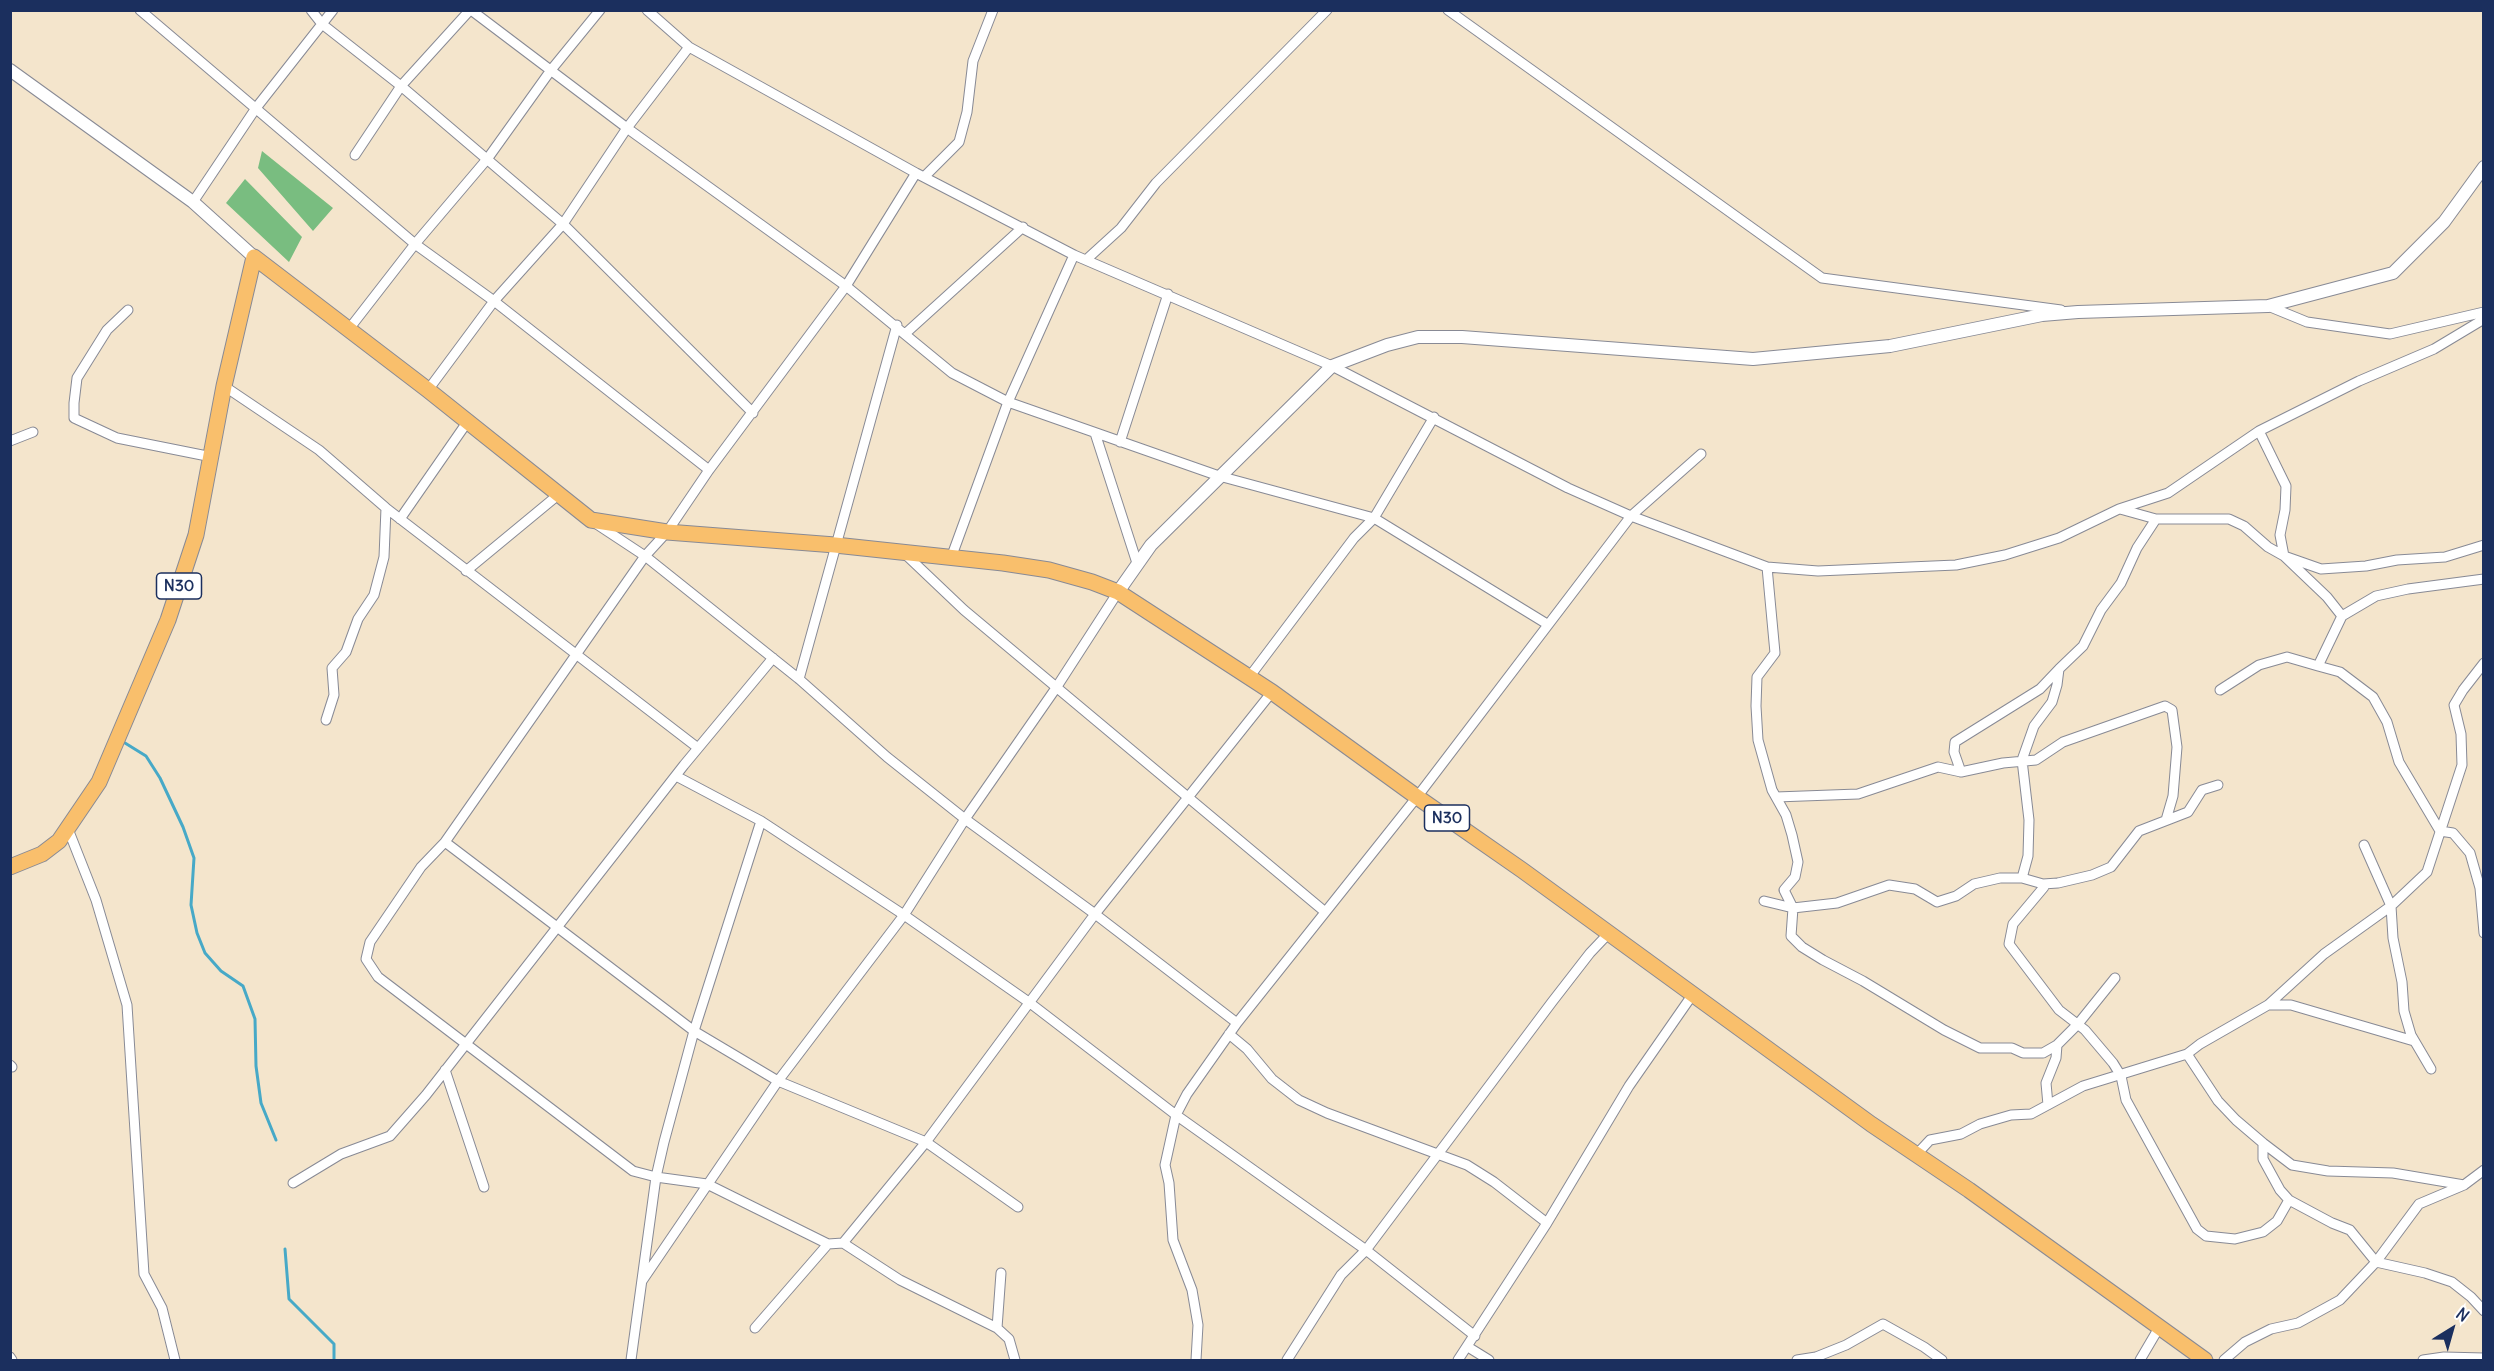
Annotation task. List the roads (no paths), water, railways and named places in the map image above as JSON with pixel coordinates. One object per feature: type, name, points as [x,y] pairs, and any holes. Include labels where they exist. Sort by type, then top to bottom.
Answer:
[{"type":"main road","name":"N30","points":[[10,867],[42,854],[59,841],[99,782],[168,620],[196,535],[224,386],[254,257],[468,421],[591,520],[667,532],[835,545],[1049,570],[1118,592],[1250,676],[2205,1360]]},
{"type":"street","points":[[140,10],[415,244],[494,301],[709,470]]},
{"type":"street","points":[[311,10],[322,24],[488,158],[563,224],[753,414]]},
{"type":"street","points":[[193,202],[256,108],[333,10]]},
{"type":"street","points":[[355,155],[401,86],[471,10],[627,128],[846,285],[897,325],[952,373],[1008,402],[1095,434],[1219,476],[1374,518],[1547,624]]},
{"type":"street","points":[[349,329],[415,244],[488,158],[551,70],[600,10]]},
{"type":"street","points":[[647,10],[689,47],[920,175],[1074,255],[1332,366],[1568,488],[1631,516],[1767,567],[1818,571],[1956,565],[2005,555],[2059,538],[2119,509],[2168,493],[2259,431],[2360,381],[2434,349],[2484,319]]},
{"type":"street","points":[[993,10],[973,61],[967,112],[960,142],[920,175],[846,285],[753,414],[709,470],[667,532],[645,556],[445,842],[421,867],[370,942],[366,959],[378,976],[633,1171],[656,1178],[707,1184],[828,1244],[843,1243],[900,1280],[997,1328],[1009,1339],[1016,1360]]},
{"type":"street","points":[[1087,259],[1121,228],[1156,183],[1328,10]]},
{"type":"street","points":[[1448,10],[1822,278],[2078,312]]},
{"type":"street","points":[[428,390],[494,301],[563,224],[627,128],[689,47]]},
{"type":"street","points":[[10,70],[193,202],[254,257]]},
{"type":"street","points":[[642,1281],[778,1080],[904,915],[965,819],[1056,688],[1137,563],[1151,545],[1219,476],[1332,366],[1387,345],[1418,337],[1462,337],[1754,359],[1890,346],[2042,315],[2268,306],[2392,273],[2444,222],[2484,167]]},
{"type":"street","points":[[906,333],[1023,227]]},
{"type":"street","points":[[951,558],[1008,402],[1074,255]]},
{"type":"street","points":[[1120,442],[1168,294]]},
{"type":"street","points":[[2268,306],[2307,322],[2390,334],[2484,312]]},
{"type":"street","points":[[128,310],[107,330],[77,378],[74,418],[117,438],[212,457]]},
{"type":"street","points":[[799,678],[897,325]]},
{"type":"street","points":[[224,386],[319,450],[386,508],[466,572],[698,748]]},
{"type":"street","points":[[1250,676],[1354,538],[1374,518],[1434,417]]},
{"type":"street","points":[[400,519],[468,421]]},
{"type":"street","points":[[2259,431],[2286,486],[2285,510],[2280,535],[2284,556],[2327,597],[2342,616]]},
{"type":"street","points":[[11,440],[33,432]]},
{"type":"street","points":[[1095,434],[1137,563]]},
{"type":"street","points":[[1196,1360],[1196,1313],[1192,1290],[1173,1240],[1169,1183],[1165,1165],[1176,1115],[1193,1085],[1237,1023],[1417,797],[1631,516],[1701,454]]},
{"type":"street","points":[[466,572],[558,495]]},
{"type":"street","points":[[326,720],[334,695],[332,668],[346,652],[358,619],[374,595],[384,557],[386,508]]},
{"type":"street","points":[[2119,509],[2156,519],[2229,519],[2244,526],[2268,547],[2284,556],[2321,569],[2445,557],[2484,544]]},
{"type":"street","points":[[1961,772],[1954,752],[1955,742],[2040,689],[2083,646],[2101,610],[2121,583],[2137,548],[2156,519]]},
{"type":"street","points":[[591,520],[645,556],[799,678],[887,757],[965,819],[1095,914],[1237,1023]]},
{"type":"street","points":[[903,552],[963,610],[1324,911]]},
{"type":"street","points":[[1767,567],[1775,653],[1757,677],[1758,740],[1776,797],[1786,815],[1798,862],[1795,878],[1784,890],[1793,908],[1791,936],[1802,947],[1944,1030],[1980,1048],[2012,1048],[2023,1053],[2043,1053],[2058,1045],[2115,978]]},
{"type":"street","points":[[2318,666],[2342,616],[2376,596],[2408,589],[2484,579]]},
{"type":"street","points":[[2220,690],[2259,665],[2287,657],[2340,672],[2373,697],[2387,722],[2399,762],[2440,831]]},
{"type":"street","points":[[293,1183],[341,1154],[390,1136],[772,658]]},
{"type":"street","points":[[1916,1155],[1930,1140],[1961,1134],[1980,1124],[2011,1115],[2031,1114],[2083,1086],[2187,1054],[2199,1044],[2268,1005],[2324,954],[2391,906],[2427,872],[2462,765],[2461,734],[2454,705],[2484,663]]},
{"type":"street","points":[[2022,878],[2028,856],[2029,820],[2022,760],[2034,726],[2052,702],[2059,669]]},
{"type":"street","points":[[843,1243],[926,1142],[1095,914],[1272,692]]},
{"type":"street","points":[[1776,797],[1858,794],[1938,767],[1961,772],[2022,760],[2036,760],[2063,742],[2165,706],[2172,710],[2177,747],[2173,796],[2166,820]]},
{"type":"street","points":[[676,776],[761,821],[904,915],[1030,1002],[1176,1115],[1366,1250],[1475,1336]]},
{"type":"street","points":[[1764,901],[1793,908],[1837,903],[1888,885],[1915,889],[1937,902],[1956,896],[1974,884],[2000,878],[2022,878],[2043,884],[2058,884],[2092,875],[2111,867],[2139,831],[2188,812],[2202,790],[2218,785]]},
{"type":"street","points":[[631,1360],[656,1178],[694,1032],[761,821]]},
{"type":"street","points":[[68,829],[96,900],[127,1005],[144,1274],[162,1308],[175,1360]]},
{"type":"street","points":[[2440,831],[2453,833],[2470,853],[2480,888],[2484,933]]},
{"type":"street","points":[[445,842],[694,1032],[778,1080],[926,1142],[1018,1207]]},
{"type":"street","points":[[2364,845],[2391,906],[2393,938],[2402,982],[2404,1011],[2414,1041],[2432,1069]]},
{"type":"street","points":[[2043,884],[2044,887],[2013,924],[2009,944],[2059,1010],[2078,1024],[2113,1063],[2121,1076],[2126,1100],[2197,1229],[2206,1236],[2235,1239],[2262,1232],[2277,1221],[2289,1200]]},
{"type":"street","points":[[1287,1360],[1341,1275],[1366,1250],[1590,953],[1609,933]]},
{"type":"street","points":[[1458,1360],[1547,1223],[1629,1086],[1693,994]]},
{"type":"street","points":[[2268,1005],[2291,1005],[2414,1041]]},
{"type":"street","points":[[1229,1034],[1247,1049],[1272,1079],[1299,1100],[1327,1113],[1467,1165],[1494,1182],[1547,1223]]},
{"type":"street","points":[[2048,1105],[2046,1083],[2056,1058],[2058,1045]]},
{"type":"street","points":[[2187,1054],[2218,1101],[2235,1120],[2292,1165],[2328,1171],[2393,1173],[2464,1185]]},
{"type":"street","points":[[445,1070],[484,1187]]},
{"type":"street","points":[[2263,1143],[2263,1160],[2280,1190],[2289,1200],[2350,1230],[2376,1262],[2426,1273],[2452,1282],[2471,1296],[2484,1311]]},
{"type":"street","points":[[2224,1360],[2245,1342],[2271,1329],[2298,1323],[2340,1300],[2376,1262],[2419,1204],[2464,1185],[2484,1170]]},
{"type":"street","points":[[755,1328],[828,1244]]},
{"type":"street","points":[[997,1328],[1001,1273]]},
{"type":"street","points":[[1797,1360],[1816,1357],[1846,1345],[1883,1324],[1942,1360]]},
{"type":"street","points":[[2140,1360],[2160,1326]]},
{"type":"street","points":[[1468,1347],[1489,1360]]},
{"type":"street","points":[[2423,1360],[2444,1357],[2484,1358]]},
{"type":"waterway","points":[[125,743],[146,756],[160,778],[183,827],[194,858],[191,905],[197,933],[205,953],[221,971],[243,986],[255,1019],[256,1066],[261,1103],[276,1140]]},
{"type":"waterway","points":[[285,1249],[289,1299],[334,1344],[334,1360]]}]
